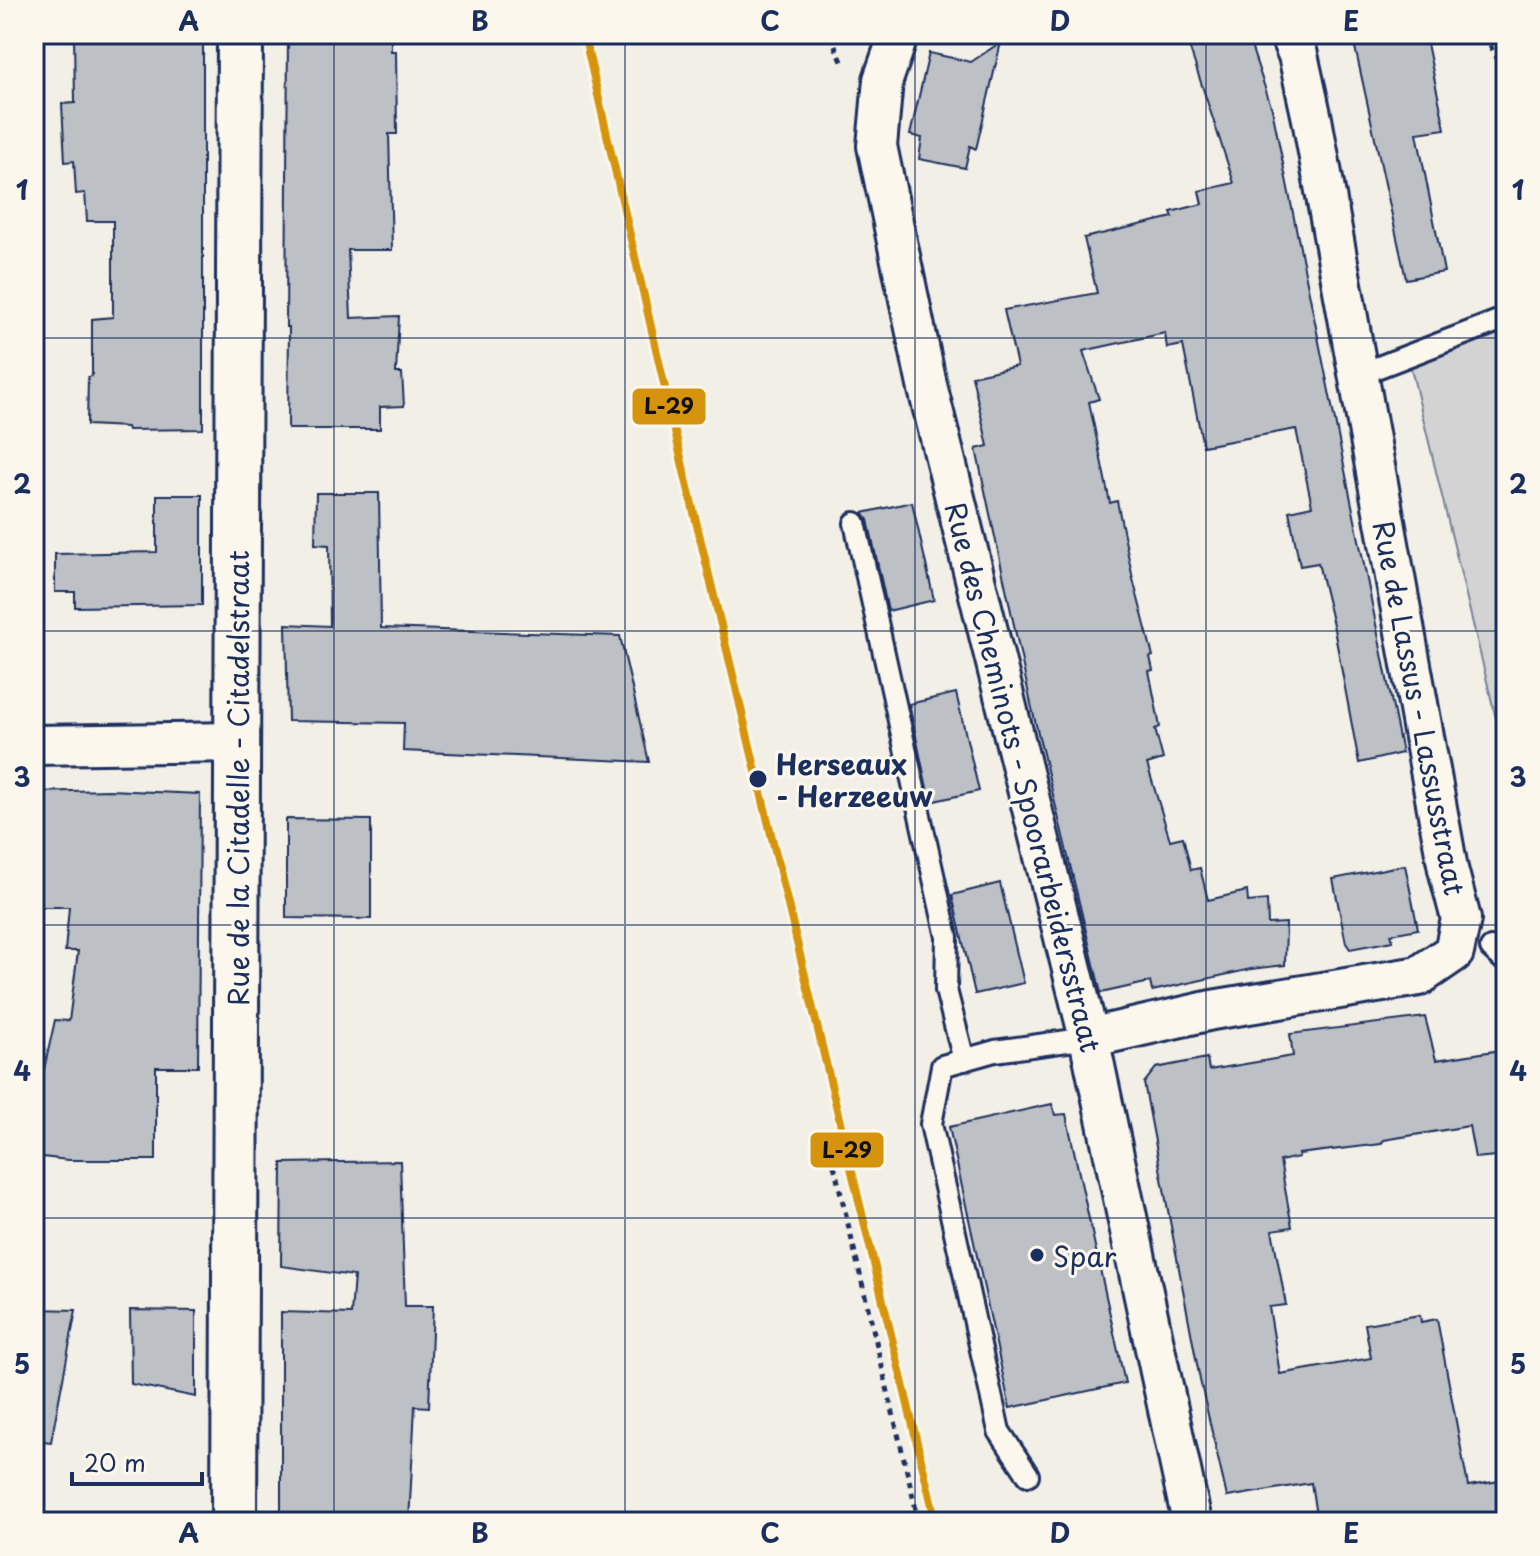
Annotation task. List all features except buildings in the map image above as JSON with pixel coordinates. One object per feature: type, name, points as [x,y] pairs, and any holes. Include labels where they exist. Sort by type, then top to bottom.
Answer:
[{"type":"street","name":"Rue de la Citadelle - Citadelstraat","points":[[234,1522],[240,34]]},
{"type":"street","name":"Rue des Cheminots - Spoorarbeidersstraat","points":[[899,34],[883,80],[877,146],[927,385],[1089,1038],[1192,1522]]},
{"type":"street","name":"Rue de Lassus - Lassusstraat","points":[[1089,1038],[1212,1010],[1419,976],[1454,952],[1461,919],[1448,869],[1306,92],[1298,55],[1289,34]]},
{"type":"street","points":[[34,745],[238,742]]},
{"type":"lane","points":[[1358,375],[1506,318]]},
{"type":"lane","points":[[855,523],[947,937],[946,990],[964,1060]]},
{"type":"lane","points":[[1028,1475],[999,1431],[931,1124],[942,1066],[995,1051],[1089,1038]]},
{"type":"path","points":[[1485,34],[1506,79]]},
{"type":"path","points":[[834,1165],[919,1522]]},
{"type":"shaded area","points":[[1506,309],[1506,760],[1408,356]]},
{"type":"transit line","name":"L-29","points":[[584,34],[684,471],[936,1522]]},
{"type":"place","name":"Herseaux - Herzeeuw","points":[[758,779]]},
{"type":"place","name":"Spar","points":[[1037,1255]]}]
